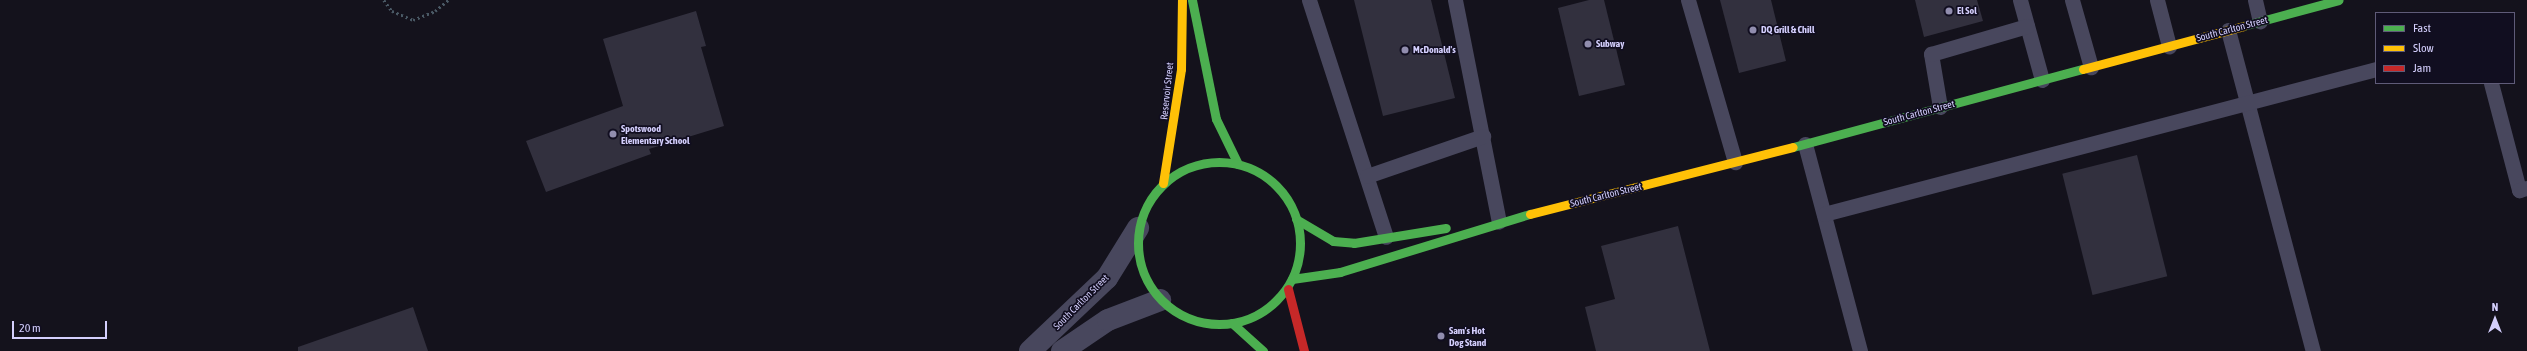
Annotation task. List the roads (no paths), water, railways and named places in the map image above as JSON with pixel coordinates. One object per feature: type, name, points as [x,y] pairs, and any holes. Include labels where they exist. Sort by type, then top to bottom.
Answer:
[{"type":"street","name":"Reservoir Street","points":[[1164,183],[1181,69],[1182,0]]},
{"type":"street","points":[[1192,0],[1216,119],[1238,164]]},
{"type":"street","name":"South Carlton Street","points":[[1292,279],[1340,272],[1499,222],[1805,144],[2339,0]]},
{"type":"street","points":[[1212,162],[1238,164],[1264,176],[1284,195],[1296,219],[1300,240],[1292,279],[1288,290],[1266,309],[1250,318],[1232,323],[1206,324],[1181,315],[1160,300],[1143,273],[1138,254],[1138,228],[1147,203],[1164,183],[1186,169],[1212,162]]},
{"type":"street","name":"South Carlton Street","points":[[1296,219],[1332,241],[1354,243],[1386,237],[1499,222]]},
{"type":"street","name":"South Carlton Street","points":[[1030,351],[1107,278],[1138,228]]},
{"type":"street","points":[[1288,290],[1304,351]]},
{"type":"street","points":[[1062,351],[1108,320],[1160,300]]},
{"type":"street","points":[[1232,323],[1263,351]]},
{"type":"lane","points":[[1309,0],[1386,237]]},
{"type":"lane","points":[[1456,0],[1499,222]]},
{"type":"lane","points":[[1688,0],[1735,162]]},
{"type":"lane","points":[[2020,0],[2042,80]]},
{"type":"lane","points":[[2072,0],[2091,67]]},
{"type":"lane","points":[[2157,0],[2169,46]]},
{"type":"lane","points":[[2256,0],[2260,21]]},
{"type":"lane","points":[[1940,107],[1931,54],[2027,26]]},
{"type":"lane","points":[[2228,30],[2313,351]]},
{"type":"lane","points":[[1824,214],[2375,69]]},
{"type":"lane","points":[[2491,84],[2519,190],[2527,188]]},
{"type":"lane","points":[[1367,176],[1483,136]]},
{"type":"lane","points":[[1805,144],[1860,351]]},
{"type":"place","name":"El Sol","points":[[1949,11]]},
{"type":"place","name":"DQ Grill & Chill","points":[[1753,30]]},
{"type":"place","name":"Subway","points":[[1588,44]]},
{"type":"place","name":"McDonald's","points":[[1405,50]]},
{"type":"place","name":"Spotswood Elementary School","points":[[613,134]]},
{"type":"place","name":"Sam's Hot Dog Stand","points":[[1441,336]]}]
